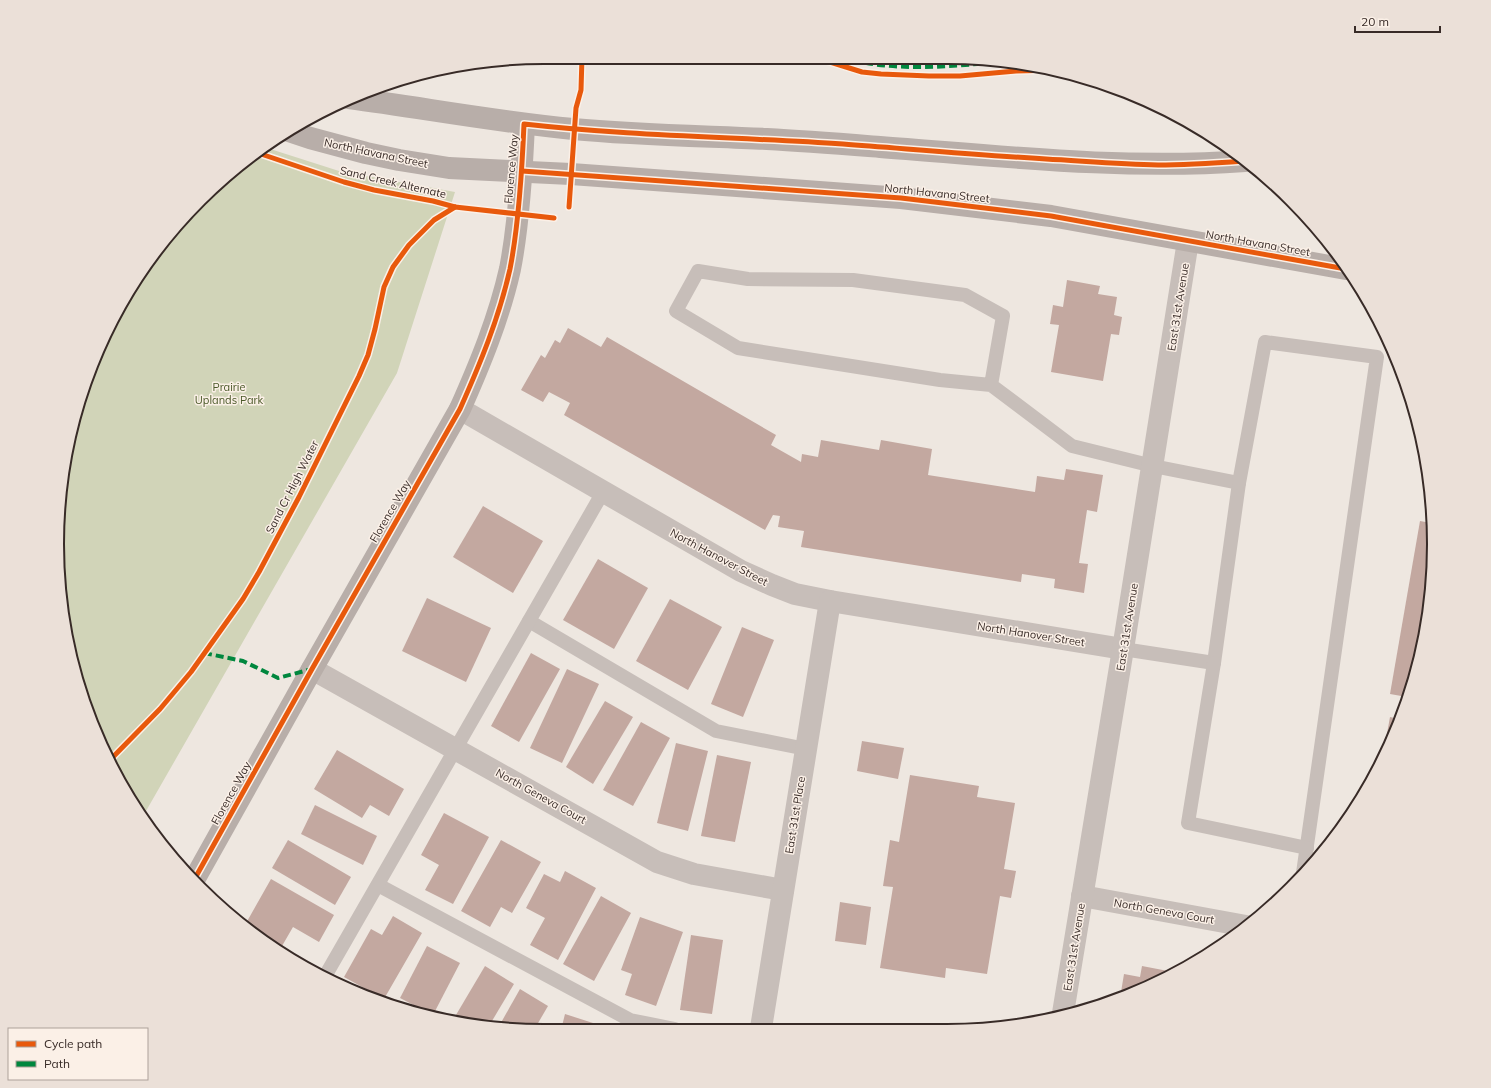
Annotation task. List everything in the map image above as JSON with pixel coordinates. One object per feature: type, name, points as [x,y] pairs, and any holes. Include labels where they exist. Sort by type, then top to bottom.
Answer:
[{"type":"main road","points":[[362,100],[524,124],[574,129],[769,139],[993,156],[1114,163],[1159,165],[1237,161]]},
{"type":"main road","name":"Florence Way","points":[[197,875],[460,409],[488,343],[510,268],[522,171],[524,124]]},
{"type":"main road","name":"North Havana Street","points":[[296,133],[317,140],[399,160],[450,168],[522,171],[901,198],[1051,216],[1339,268]]},
{"type":"street","name":"East 31st Avenue","points":[[1064,1010],[1124,649],[1188,241]]},
{"type":"street","name":"North Hanover Street","points":[[460,409],[741,571],[795,594],[1124,649]]},
{"type":"street","name":"East 31st Place","points":[[762,1024],[830,601]]},
{"type":"street","name":"North Geneva Court","points":[[312,669],[456,748],[657,862],[694,874],[783,890]]},
{"type":"street","name":"North Geneva Court","points":[[1082,896],[1239,925]]},
{"type":"lane","points":[[991,385],[1003,316],[965,295],[853,280],[748,279],[698,271],[676,312],[738,348],[940,380],[991,385],[1072,446],[1153,466],[1239,484]]},
{"type":"lane","points":[[1304,864],[1377,357],[1264,342],[1239,484],[1214,663],[1188,823],[1306,848]]},
{"type":"lane","points":[[328,972],[603,492]]},
{"type":"lane","points":[[529,621],[716,731],[806,749]]},
{"type":"lane","points":[[1124,649],[1214,663]]},
{"type":"lane","points":[[378,885],[630,1020],[650,1024]]},
{"type":"green space","name":"Prairie Uplands Park","points":[[271,149],[339,171],[455,192],[397,373],[146,812],[128,784],[114,756],[89,698],[73,638],[65,575],[65,513],[73,450],[89,390],[101,360],[128,304],[163,252],[183,228],[228,183]]},
{"type":"building","points":[[1067,280],[1100,286],[1098,294],[1117,297],[1114,315],[1122,317],[1119,335],[1111,334],[1103,381],[1051,372],[1059,325],[1050,324],[1053,305],[1063,307]]},
{"type":"building","points":[[568,328],[601,347],[607,337],[776,435],[771,445],[801,462],[802,454],[818,457],[821,440],[879,450],[881,440],[932,449],[928,475],[1035,492],[1037,476],[1064,480],[1066,469],[1103,475],[1097,512],[1087,510],[1079,563],[1088,564],[1084,593],[1054,588],[1055,579],[1022,574],[1021,582],[801,547],[804,531],[778,527],[780,516],[773,515],[765,530],[564,415],[570,403],[549,392],[543,402],[521,390],[541,355],[545,358],[555,340],[560,343]]},
{"type":"building","points":[[483,506],[543,541],[513,593],[453,557]]},
{"type":"building","points":[[1420,521],[1426,522],[1426,575],[1418,638],[1403,696],[1390,694]]},
{"type":"building","points":[[598,559],[648,588],[614,649],[563,620]]},
{"type":"building","points":[[427,598],[491,628],[466,682],[402,651]]},
{"type":"building","points":[[670,599],[722,627],[688,690],[636,661]]},
{"type":"building","points":[[742,627],[774,640],[743,717],[711,704]]},
{"type":"building","points":[[531,653],[560,669],[519,742],[491,726]]},
{"type":"building","points":[[567,669],[599,684],[562,763],[530,748]]},
{"type":"building","points":[[605,701],[633,717],[593,784],[566,767]]},
{"type":"building","points":[[1390,717],[1394,718],[1390,728],[1387,735]]},
{"type":"building","points":[[641,722],[670,738],[633,806],[603,790]]},
{"type":"building","points":[[862,741],[904,748],[898,779],[857,771]]},
{"type":"building","points":[[676,743],[708,751],[688,831],[657,823]]},
{"type":"building","points":[[337,750],[404,789],[389,816],[370,805],[362,818],[314,789]]},
{"type":"building","points":[[717,755],[751,762],[735,842],[701,836]]},
{"type":"building","points":[[910,775],[979,786],[977,797],[1015,803],[1004,869],[1016,871],[1011,898],[1000,896],[987,974],[946,968],[945,978],[880,968],[893,887],[883,886],[890,840],[899,842]]},
{"type":"building","points":[[315,805],[377,836],[363,865],[301,834]]},
{"type":"building","points":[[444,813],[489,837],[453,904],[425,890],[439,865],[421,855]]},
{"type":"building","points":[[288,840],[351,877],[335,905],[272,868]]},
{"type":"building","points":[[501,840],[541,862],[512,913],[501,907],[490,927],[461,911]]},
{"type":"building","points":[[565,871],[596,888],[558,960],[530,945],[545,918],[526,908],[544,874],[560,882]]},
{"type":"building","points":[[271,879],[334,915],[319,942],[293,927],[282,946],[247,921]]},
{"type":"building","points":[[601,896],[631,913],[594,981],[563,964]]},
{"type":"building","points":[[840,902],[871,907],[866,945],[835,941]]},
{"type":"building","points":[[393,916],[422,933],[385,997],[368,990],[344,977],[371,929],[382,935]]},
{"type":"building","points":[[640,917],[683,932],[656,1006],[625,995],[632,974],[621,970]]},
{"type":"building","points":[[691,935],[723,940],[712,1014],[680,1010]]},
{"type":"building","points":[[427,946],[460,963],[435,1011],[419,1008],[400,998]]},
{"type":"building","points":[[485,966],[514,984],[492,1021],[455,1016]]},
{"type":"building","points":[[1142,966],[1166,971],[1121,991],[1124,974],[1140,977]]},
{"type":"building","points":[[520,989],[548,1006],[538,1024],[501,1022]]},
{"type":"building","points":[[565,1014],[593,1023],[593,1024],[562,1024]]},
{"type":"marked path","points":[[872,64],[919,67],[965,65]]},
{"type":"marked path","points":[[204,653],[243,661],[278,678],[312,669]]},
{"type":"cycle path","points":[[569,207],[576,108],[581,90],[582,64]]},
{"type":"cycle path","points":[[836,64],[862,72],[929,76],[960,76],[1027,71]]},
{"type":"cycle path","points":[[197,875],[460,409],[482,358],[506,287],[518,215],[524,124],[644,134],[843,144],[995,156],[1130,164],[1180,165],[1237,161]]},
{"type":"cycle path","name":"Sand Creek Alternate","points":[[263,155],[344,182],[374,190],[433,201],[455,207],[554,218]]},
{"type":"cycle path","points":[[522,171],[901,198],[1051,216],[1339,268]]},
{"type":"cycle path","name":"Sand Cr High Water","points":[[114,756],[160,709],[191,672],[243,599],[299,497],[359,376],[368,355],[384,287],[393,267],[409,245],[434,220],[455,207]]}]
